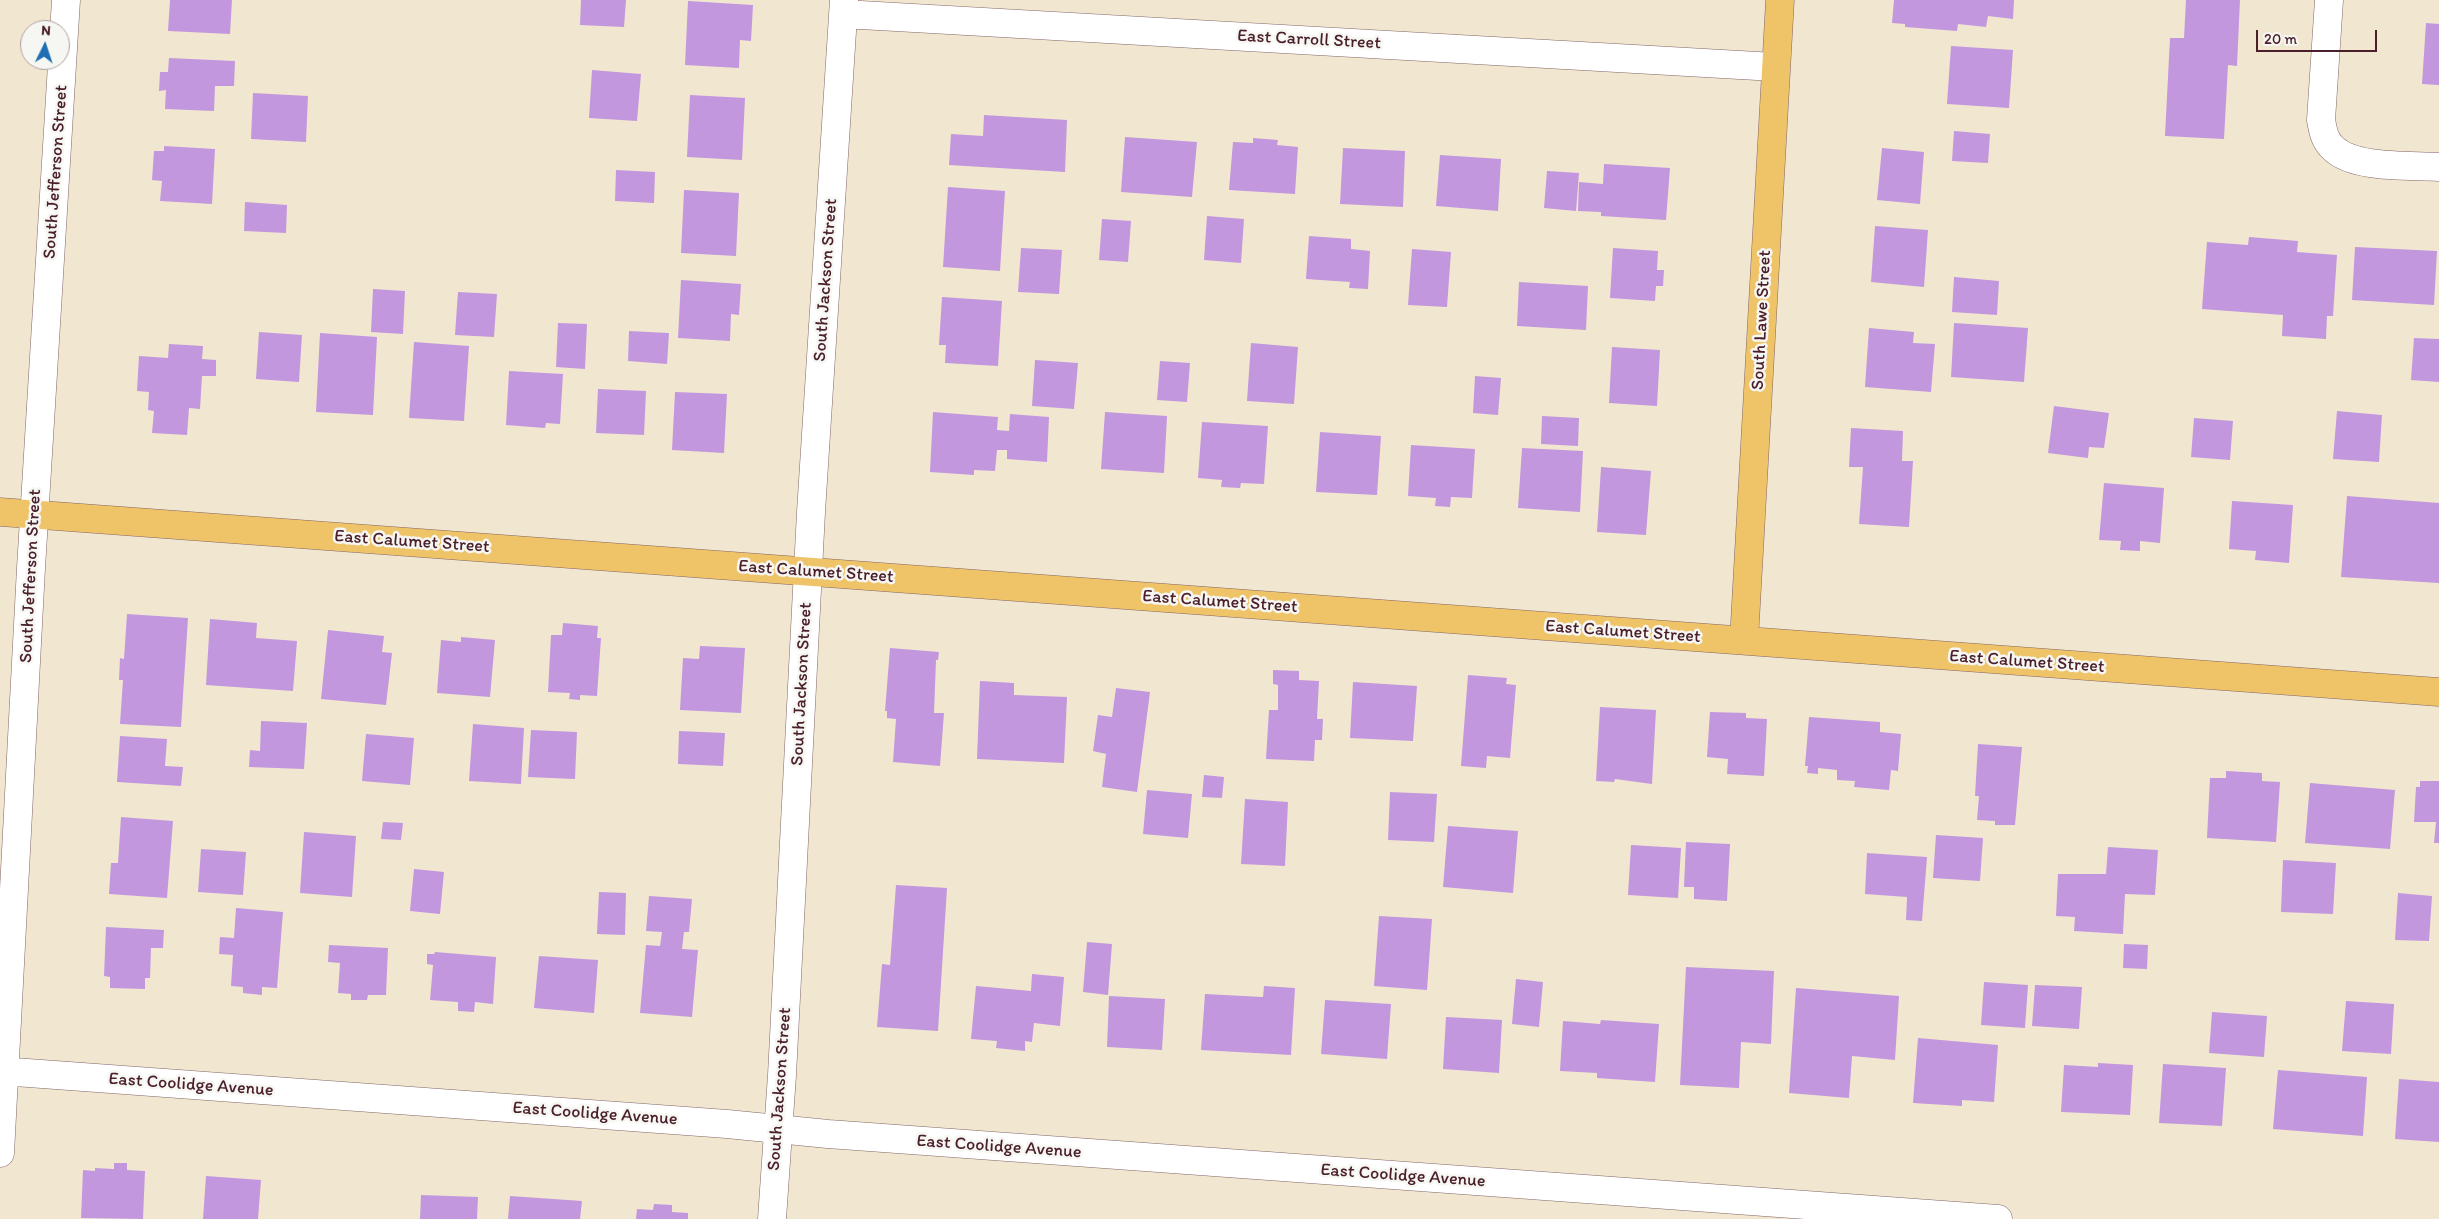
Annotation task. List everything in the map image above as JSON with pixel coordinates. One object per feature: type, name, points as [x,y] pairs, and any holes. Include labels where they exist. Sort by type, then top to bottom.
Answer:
[{"type":"main road","name":"South Lawe Street","points":[[1744,640],[1780,0]]},
{"type":"main road","name":"East Calumet Street","points":[[0,512],[2439,692]]},
{"type":"street","name":"South Jefferson Street","points":[[0,1152],[2,1071],[66,0]]},
{"type":"street","points":[[2329,0],[2321,120],[2324,135],[2332,147],[2343,156],[2360,162],[2439,167]]},
{"type":"street","name":"East Carroll Street","points":[[844,7],[1776,67]]},
{"type":"street","name":"South Jackson Street","points":[[772,1219],[782,1075],[808,572],[844,7]]},
{"type":"street","name":"East Coolidge Avenue","points":[[2,1071],[727,1124],[777,1130],[1998,1219]]},
{"type":"building","points":[[170,0],[232,0],[230,34],[168,31]]},
{"type":"building","points":[[581,0],[626,0],[624,27],[580,25]]},
{"type":"building","points":[[1894,0],[2014,0],[2013,19],[1988,16],[1986,27],[1958,24],[1957,31],[1905,27],[1905,24],[1892,23]]},
{"type":"building","points":[[2186,0],[2240,0],[2237,66],[2228,65],[2224,139],[2165,136],[2170,38],[2184,38]]},
{"type":"building","points":[[688,1],[753,5],[751,41],[740,40],[739,68],[685,65]]},
{"type":"building","points":[[2426,23],[2439,24],[2439,85],[2422,84]]},
{"type":"building","points":[[1951,46],[2013,50],[2009,108],[1947,104]]},
{"type":"building","points":[[169,58],[235,61],[234,86],[215,86],[214,111],[165,109],[166,90],[159,91],[160,72],[168,72]]},
{"type":"building","points":[[592,70],[641,74],[637,121],[589,118]]},
{"type":"building","points":[[253,93],[308,96],[306,142],[251,139]]},
{"type":"building","points":[[690,95],[745,98],[742,160],[687,157]]},
{"type":"building","points":[[984,115],[1067,120],[1065,172],[949,165],[951,134],[983,136]]},
{"type":"building","points":[[1954,131],[1990,134],[1988,163],[1952,161]]},
{"type":"building","points":[[1125,137],[1197,142],[1192,197],[1121,192]]},
{"type":"building","points":[[1253,138],[1278,140],[1277,145],[1298,147],[1295,194],[1229,190],[1233,142],[1253,143]]},
{"type":"building","points":[[164,146],[215,149],[212,204],[160,201],[162,181],[152,180],[154,151],[164,151]]},
{"type":"building","points":[[1343,148],[1405,151],[1403,207],[1340,204]]},
{"type":"building","points":[[1882,148],[1924,152],[1920,204],[1877,200]]},
{"type":"building","points":[[1440,155],[1501,159],[1498,211],[1436,206]]},
{"type":"building","points":[[1604,164],[1670,168],[1666,220],[1601,216],[1601,212],[1578,211],[1579,182],[1603,184]]},
{"type":"building","points":[[616,170],[655,172],[654,203],[615,201]]},
{"type":"building","points":[[1547,171],[1579,173],[1576,211],[1544,208]]},
{"type":"building","points":[[948,187],[1005,191],[1000,271],[943,267]]},
{"type":"building","points":[[684,190],[739,193],[736,256],[681,253]]},
{"type":"building","points":[[245,202],[287,205],[286,233],[244,231]]},
{"type":"building","points":[[1207,216],[1244,219],[1241,263],[1204,260]]},
{"type":"building","points":[[1102,219],[1131,221],[1128,262],[1099,260]]},
{"type":"building","points":[[1875,226],[1928,230],[1924,287],[1871,282]]},
{"type":"building","points":[[1309,236],[1351,239],[1351,249],[1370,251],[1368,289],[1349,288],[1350,282],[1306,279]]},
{"type":"building","points":[[2249,237],[2298,241],[2297,252],[2337,255],[2333,316],[2327,316],[2326,339],[2282,336],[2283,315],[2202,309],[2207,242],[2248,245]]},
{"type":"building","points":[[2355,247],[2437,251],[2434,305],[2352,300]]},
{"type":"building","points":[[1021,248],[1062,250],[1059,294],[1018,292]]},
{"type":"building","points":[[1613,248],[1658,251],[1657,270],[1664,270],[1663,286],[1656,286],[1655,301],[1610,298]]},
{"type":"building","points":[[1412,249],[1451,252],[1447,307],[1408,305]]},
{"type":"building","points":[[1954,277],[1999,281],[1997,315],[1952,312]]},
{"type":"building","points":[[681,280],[741,284],[739,315],[731,314],[730,341],[678,338]]},
{"type":"building","points":[[1519,282],[1588,286],[1586,330],[1517,326]]},
{"type":"building","points":[[373,289],[405,291],[403,334],[371,332]]},
{"type":"building","points":[[458,292],[497,294],[494,337],[455,335]]},
{"type":"building","points":[[942,297],[1002,301],[998,366],[945,363],[946,345],[939,345]]},
{"type":"building","points":[[558,323],[587,324],[585,369],[556,367]]},
{"type":"building","points":[[1954,323],[2028,328],[2024,382],[1951,377]]},
{"type":"building","points":[[1869,328],[1914,332],[1913,343],[1935,344],[1931,392],[1865,387]]},
{"type":"building","points":[[629,331],[669,333],[667,364],[628,361]]},
{"type":"building","points":[[259,332],[302,335],[299,382],[256,379]]},
{"type":"building","points":[[320,333],[377,337],[373,415],[316,412]]},
{"type":"building","points":[[2414,338],[2439,339],[2439,382],[2411,380]]},
{"type":"building","points":[[414,342],[469,346],[464,421],[409,418]]},
{"type":"building","points":[[1251,343],[1298,347],[1294,404],[1247,401]]},
{"type":"building","points":[[169,344],[203,346],[202,359],[216,360],[216,376],[202,376],[200,409],[189,408],[187,435],[152,433],[154,411],[148,410],[149,392],[137,391],[139,356],[168,358]]},
{"type":"building","points":[[1612,347],[1660,350],[1657,406],[1609,403]]},
{"type":"building","points":[[1035,360],[1078,363],[1074,409],[1032,406]]},
{"type":"building","points":[[1160,361],[1190,363],[1187,402],[1157,400]]},
{"type":"building","points":[[509,371],[563,374],[560,424],[546,423],[545,428],[506,425]]},
{"type":"building","points":[[1475,376],[1501,378],[1498,415],[1473,413]]},
{"type":"building","points":[[598,389],[646,391],[644,435],[596,433]]},
{"type":"building","points":[[675,392],[727,394],[724,453],[672,450]]},
{"type":"building","points":[[2054,406],[2109,413],[2104,448],[2089,447],[2088,458],[2048,453]]},
{"type":"building","points":[[2337,411],[2382,415],[2379,462],[2333,459]]},
{"type":"building","points":[[933,412],[998,417],[997,430],[1009,431],[1010,414],[1049,417],[1047,462],[1007,459],[1007,450],[997,450],[995,471],[974,470],[974,475],[930,472]]},
{"type":"building","points":[[1105,412],[1167,416],[1164,473],[1101,469]]},
{"type":"building","points":[[1542,416],[1579,418],[1578,446],[1541,444]]},
{"type":"building","points":[[2194,418],[2233,421],[2230,460],[2191,457]]},
{"type":"building","points":[[1202,422],[1268,426],[1264,484],[1241,483],[1240,488],[1221,487],[1222,480],[1198,478]]},
{"type":"building","points":[[1851,428],[1903,431],[1902,461],[1913,461],[1909,527],[1859,524],[1863,467],[1849,467]]},
{"type":"building","points":[[1320,432],[1381,436],[1377,495],[1316,492]]},
{"type":"building","points":[[1411,445],[1475,449],[1472,498],[1451,497],[1450,507],[1435,506],[1436,498],[1408,496]]},
{"type":"building","points":[[1522,448],[1583,451],[1580,512],[1518,508]]},
{"type":"building","points":[[1601,467],[1651,471],[1646,535],[1597,532]]},
{"type":"building","points":[[2104,483],[2164,488],[2160,543],[2140,541],[2140,551],[2120,550],[2121,541],[2099,540]]},
{"type":"building","points":[[2347,496],[2439,503],[2439,583],[2341,577]]},
{"type":"building","points":[[2232,501],[2293,505],[2289,563],[2255,560],[2256,551],[2229,549]]},
{"type":"building","points":[[127,614],[188,618],[181,727],[120,724],[123,680],[119,680],[120,658],[124,659]]},
{"type":"building","points":[[210,619],[257,623],[256,638],[297,641],[293,691],[206,685]]},
{"type":"building","points":[[563,623],[598,626],[597,638],[601,638],[597,696],[580,695],[580,700],[569,699],[570,693],[548,692],[551,635],[562,635]]},
{"type":"building","points":[[328,630],[384,636],[382,652],[392,653],[386,705],[321,699]]},
{"type":"building","points":[[461,637],[495,640],[490,697],[437,693],[441,640],[461,642]]},
{"type":"building","points":[[700,646],[745,648],[741,713],[680,710],[683,658],[699,659]]},
{"type":"building","points":[[890,648],[939,652],[938,660],[936,660],[934,713],[944,713],[940,766],[893,762],[896,719],[887,718],[887,711],[885,711]]},
{"type":"building","points":[[1273,670],[1299,671],[1299,680],[1319,681],[1317,719],[1323,719],[1322,740],[1315,740],[1314,761],[1266,759],[1269,710],[1278,710],[1278,685],[1273,684]]},
{"type":"building","points":[[1468,675],[1507,678],[1506,684],[1516,685],[1510,758],[1487,756],[1486,768],[1461,766]]},
{"type":"building","points":[[980,681],[1014,683],[1014,695],[1067,697],[1064,763],[977,759]]},
{"type":"building","points":[[1353,682],[1417,686],[1413,741],[1350,738]]},
{"type":"building","points":[[1116,688],[1150,692],[1137,792],[1102,787],[1106,754],[1093,751],[1098,715],[1112,717]]},
{"type":"building","points":[[1600,707],[1656,710],[1652,784],[1615,779],[1614,782],[1596,781]]},
{"type":"building","points":[[1710,712],[1746,713],[1746,718],[1767,719],[1764,776],[1727,774],[1728,759],[1707,757]]},
{"type":"building","points":[[1809,717],[1880,722],[1880,732],[1901,734],[1898,771],[1891,770],[1889,790],[1854,787],[1855,781],[1837,780],[1837,770],[1818,768],[1818,774],[1807,773],[1808,766],[1805,766]]},
{"type":"building","points":[[261,721],[307,723],[304,769],[249,767],[250,750],[260,751]]},
{"type":"building","points":[[473,724],[524,728],[521,784],[469,781]]},
{"type":"building","points":[[531,730],[577,732],[575,779],[528,777]]},
{"type":"building","points":[[679,731],[725,733],[723,766],[678,764]]},
{"type":"building","points":[[366,734],[414,738],[410,785],[362,781]]},
{"type":"building","points":[[120,736],[167,739],[165,766],[183,767],[181,786],[117,782]]},
{"type":"building","points":[[1978,744],[2022,747],[2015,825],[1995,825],[1995,821],[1977,820],[1979,796],[1975,796]]},
{"type":"building","points":[[2226,771],[2262,773],[2262,781],[2280,782],[2276,842],[2207,838],[2210,778],[2226,778]]},
{"type":"building","points":[[1204,775],[1224,777],[1222,798],[1202,797]]},
{"type":"building","points":[[2420,781],[2439,781],[2439,843],[2434,843],[2436,822],[2414,822],[2416,787],[2420,787]]},
{"type":"building","points":[[2310,783],[2395,790],[2390,849],[2305,843]]},
{"type":"building","points":[[1147,790],[1192,794],[1188,838],[1143,834]]},
{"type":"building","points":[[1390,792],[1437,794],[1434,842],[1388,840]]},
{"type":"building","points":[[1245,799],[1288,802],[1285,866],[1241,864]]},
{"type":"building","points":[[121,817],[173,821],[167,898],[109,894],[111,863],[118,863]]},
{"type":"building","points":[[383,822],[403,823],[401,840],[381,839]]},
{"type":"building","points":[[1448,826],[1518,831],[1513,893],[1443,887]]},
{"type":"building","points":[[304,832],[356,836],[352,897],[300,893]]},
{"type":"building","points":[[1936,835],[1983,838],[1980,881],[1933,878]]},
{"type":"building","points":[[1686,842],[1730,844],[1727,901],[1694,899],[1694,887],[1684,887]]},
{"type":"building","points":[[1631,845],[1681,848],[1678,898],[1628,895]]},
{"type":"building","points":[[2108,847],[2158,850],[2155,895],[2125,894],[2123,934],[2074,931],[2075,917],[2056,916],[2058,874],[2106,874]]},
{"type":"building","points":[[201,849],[246,852],[243,895],[198,892]]},
{"type":"building","points":[[1867,853],[1927,857],[1922,921],[1906,920],[1907,897],[1865,894]]},
{"type":"building","points":[[2283,860],[2336,863],[2333,914],[2281,912]]},
{"type":"building","points":[[414,869],[444,872],[440,914],[410,911]]},
{"type":"building","points":[[896,885],[947,888],[938,1031],[877,1027],[882,964],[890,965]]},
{"type":"building","points":[[599,892],[626,893],[625,935],[597,934]]},
{"type":"building","points":[[2398,893],[2432,896],[2429,941],[2395,940]]},
{"type":"building","points":[[649,896],[692,899],[689,932],[684,932],[682,949],[698,950],[692,1017],[640,1013],[646,945],[660,946],[662,932],[646,931]]},
{"type":"building","points":[[236,908],[283,912],[277,988],[262,987],[262,995],[243,993],[243,987],[231,986],[233,955],[219,954],[220,937],[234,938]]},
{"type":"building","points":[[1379,916],[1432,919],[1427,990],[1374,986]]},
{"type":"building","points":[[106,927],[164,930],[163,948],[151,948],[150,978],[145,978],[145,989],[110,988],[110,977],[104,976]]},
{"type":"building","points":[[1087,942],[1112,944],[1108,995],[1083,992]]},
{"type":"building","points":[[2124,944],[2148,945],[2147,969],[2123,968]]},
{"type":"building","points":[[329,945],[388,948],[386,995],[368,995],[367,1000],[351,1000],[351,994],[338,993],[340,963],[328,962]]},
{"type":"building","points":[[435,952],[496,957],[493,1004],[475,1002],[474,1012],[458,1011],[458,1002],[430,1000],[433,965],[427,964],[427,954],[434,954]]},
{"type":"building","points":[[539,956],[598,960],[594,1013],[534,1008]]},
{"type":"building","points":[[1686,967],[1774,971],[1771,1044],[1741,1042],[1739,1088],[1680,1085]]},
{"type":"building","points":[[1032,974],[1064,977],[1060,1026],[1034,1023],[1032,1042],[1025,1041],[1025,1051],[996,1048],[997,1041],[971,1039],[976,986],[1031,991]]},
{"type":"building","points":[[1516,979],[1543,982],[1539,1027],[1512,1024]]},
{"type":"building","points":[[1984,982],[2028,985],[2025,1028],[1981,1025]]},
{"type":"building","points":[[2035,985],[2082,987],[2079,1029],[2032,1026]]},
{"type":"building","points":[[1264,986],[1295,988],[1291,1055],[1201,1050],[1205,994],[1263,997]]},
{"type":"building","points":[[1796,988],[1899,996],[1895,1060],[1852,1056],[1849,1098],[1789,1093]]},
{"type":"building","points":[[1109,996],[1165,999],[1162,1050],[1107,1047]]},
{"type":"building","points":[[1325,1000],[1391,1004],[1387,1059],[1321,1054]]},
{"type":"building","points":[[2346,1001],[2394,1004],[2391,1054],[2342,1051]]},
{"type":"building","points":[[2212,1012],[2267,1016],[2264,1057],[2209,1053]]},
{"type":"building","points":[[1446,1017],[1502,1020],[1499,1073],[1443,1069]]},
{"type":"building","points":[[1601,1020],[1659,1024],[1655,1082],[1597,1078],[1597,1073],[1560,1071],[1563,1021],[1600,1024]]},
{"type":"building","points":[[1918,1038],[1998,1045],[1994,1102],[1962,1100],[1962,1106],[1913,1103]]},
{"type":"building","points":[[2098,1063],[2133,1065],[2130,1115],[2061,1112],[2064,1065],[2098,1067]]},
{"type":"building","points":[[2163,1064],[2226,1068],[2222,1126],[2159,1123]]},
{"type":"building","points":[[2278,1070],[2367,1077],[2363,1136],[2273,1129]]},
{"type":"building","points":[[2399,1079],[2439,1082],[2439,1142],[2395,1139]]},
{"type":"building","points":[[114,1163],[127,1163],[127,1170],[145,1171],[143,1219],[81,1218],[83,1170],[95,1171],[95,1168],[114,1169]]},
{"type":"building","points":[[206,1176],[261,1180],[258,1219],[203,1219]]},
{"type":"building","points":[[421,1195],[478,1197],[477,1219],[420,1219]]},
{"type":"building","points":[[510,1196],[582,1201],[580,1219],[508,1219]]},
{"type":"building","points":[[654,1204],[672,1205],[672,1212],[688,1213],[688,1219],[636,1219],[637,1209],[653,1210]]}]
